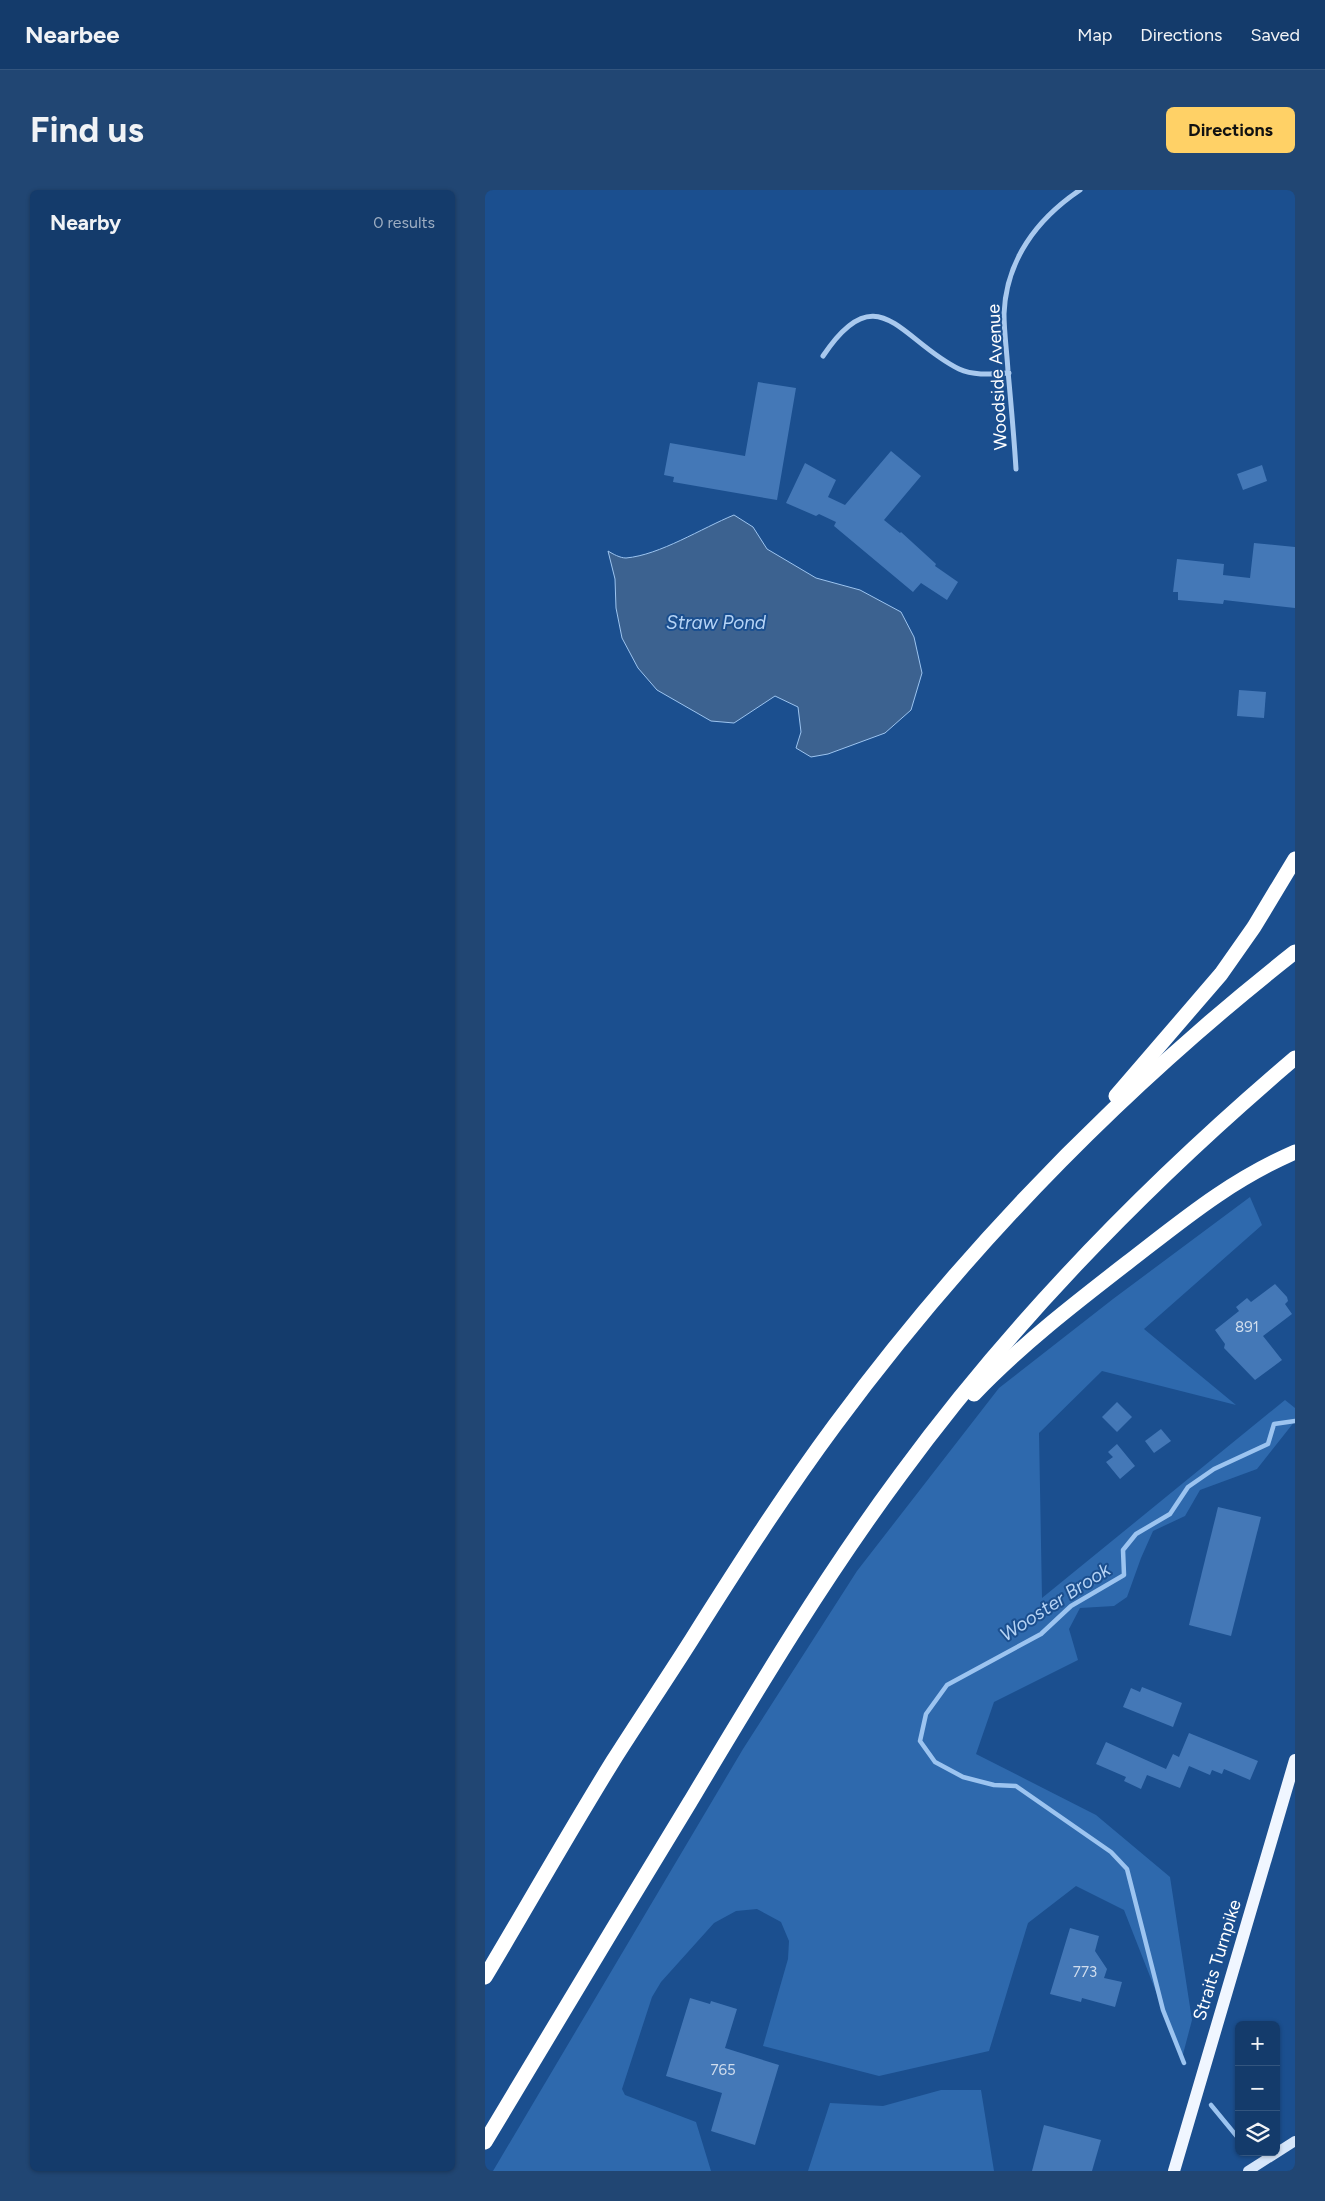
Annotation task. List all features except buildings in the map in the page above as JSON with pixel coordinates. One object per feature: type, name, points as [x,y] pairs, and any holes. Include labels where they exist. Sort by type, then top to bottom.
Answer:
[{"type":"highway","points":[[485,1977],[612,1763],[787,1492],[877,1370],[961,1269],[1202,998],[1254,927],[1295,859]]},
{"type":"highway","points":[[1005,1220],[1050,1173],[1145,1081],[1295,952]]},
{"type":"highway","points":[[485,2142],[770,1668],[830,1575],[902,1472],[1023,1323],[1109,1230],[1200,1142],[1295,1058]]},
{"type":"highway","points":[[902,1472],[987,1381],[1040,1332],[1217,1193],[1267,1164],[1295,1152]]},
{"type":"highway","points":[[1267,1164],[1295,1156]]},
{"type":"main road","name":"Straits Turnpike","points":[[1174,2171],[1295,1760]]},
{"type":"street","name":"Woodside Avenue","points":[[1016,469],[1004,312],[1014,267],[1021,251],[1038,226],[1080,190]]},
{"type":"street","points":[[823,356],[847,325],[859,319],[875,317],[886,319],[898,325],[932,352],[960,369],[979,374],[1009,374]]},
{"type":"street","points":[[1248,2171],[1295,2141]]},
{"type":"shaded area","points":[[1250,1197],[1262,1225],[1144,1329],[1236,1405],[1102,1371],[1039,1433],[1042,1598],[1285,1400],[1295,1408],[1295,1421],[1257,1469],[1200,1490],[1185,1516],[1153,1531],[1127,1597],[1114,1606],[1080,1608],[1069,1629],[1078,1660],[994,1702],[976,1754],[1096,1815],[1170,1877],[1192,2020],[1182,2058],[1124,1910],[1076,1886],[1028,1923],[989,2051],[879,2076],[763,2046],[788,1959],[789,1941],[781,1922],[757,1909],[736,1911],[714,1923],[661,1982],[652,1997],[622,2089],[625,2095],[696,2122],[711,2171],[493,2171],[743,1749],[857,1571],[999,1388],[1113,1299]]},
{"type":"shaded area","points":[[941,2090],[981,2090],[994,2171],[808,2171],[830,2103],[883,2106]]},
{"type":"water","name":"Straw Pond","points":[[734,515],[753,527],[767,549],[816,578],[860,590],[901,612],[914,637],[922,673],[911,710],[885,733],[828,754],[811,757],[796,748],[801,732],[798,707],[775,696],[734,723],[711,721],[657,690],[638,668],[622,638],[616,608],[615,579],[608,551],[624,558],[653,552]]},
{"type":"waterway","name":"Wooster Brook","points":[[1184,2063],[1163,2010],[1127,1869],[1111,1852],[1016,1786],[994,1785],[963,1777],[935,1762],[920,1741],[926,1714],[947,1685],[1041,1634],[1071,1606],[1124,1575],[1123,1550],[1136,1534],[1170,1514],[1188,1487],[1214,1469],[1268,1444],[1274,1424],[1295,1421]]},
{"type":"waterway","name":"Wooster Brook","points":[[1211,2105],[1235,2134]]}]
